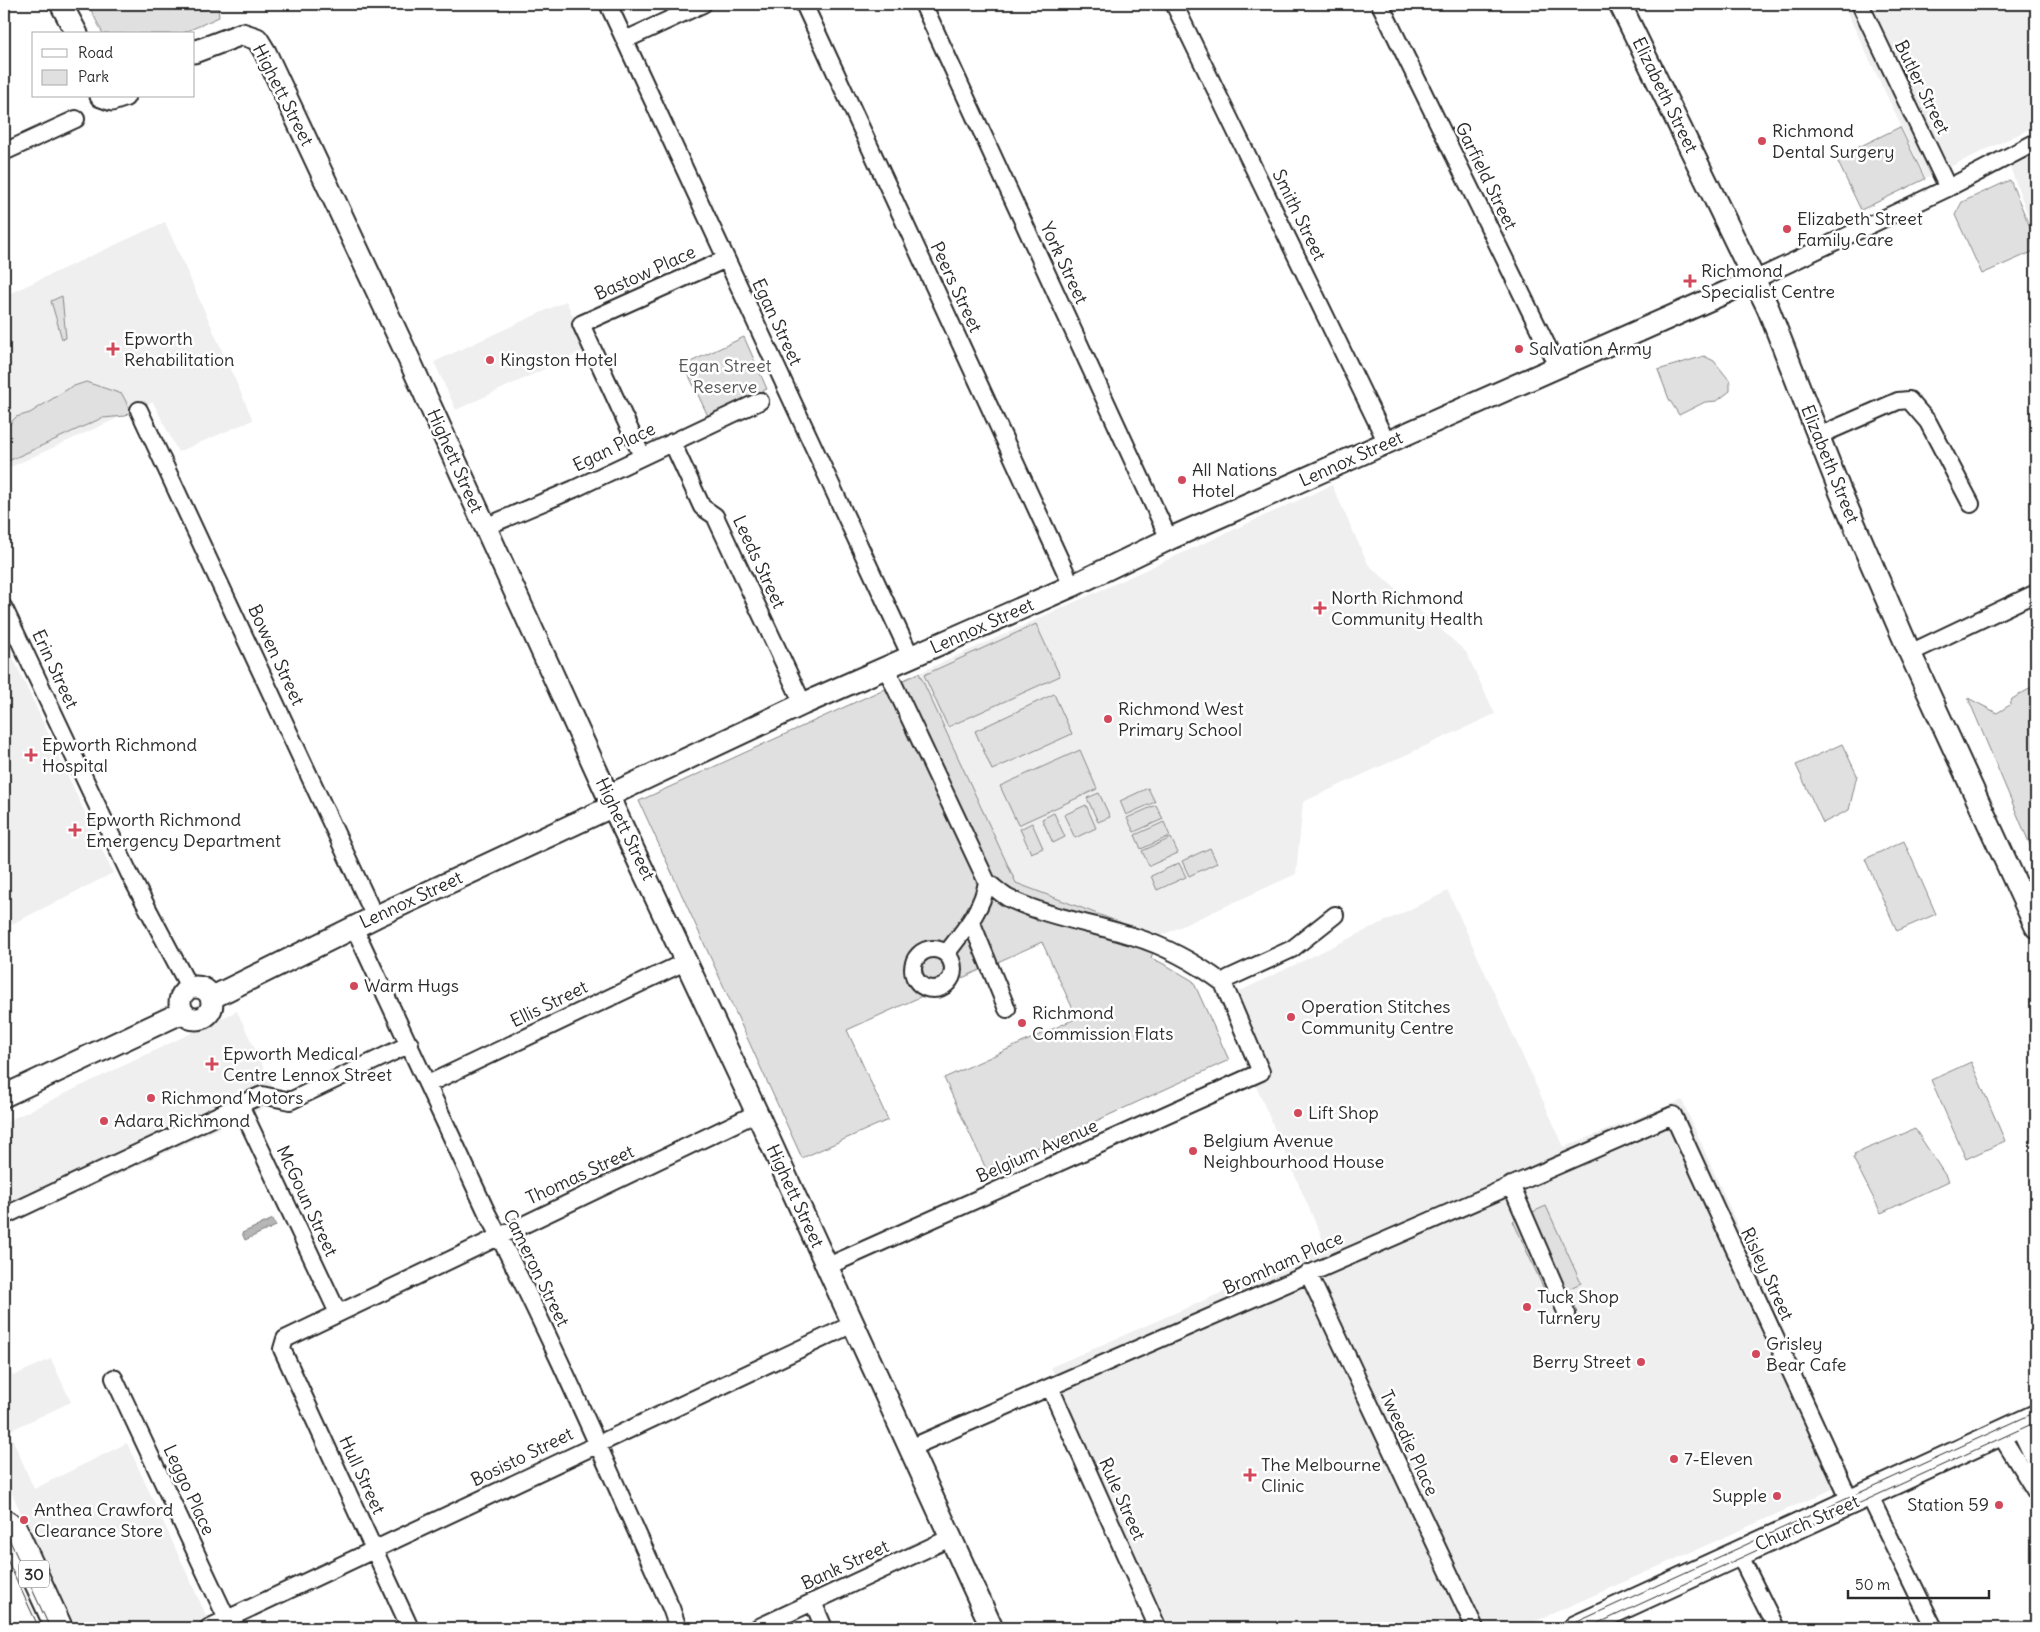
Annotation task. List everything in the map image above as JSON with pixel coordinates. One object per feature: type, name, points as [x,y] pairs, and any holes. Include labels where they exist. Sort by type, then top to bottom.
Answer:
[{"type":"main road","name":"Church Street","points":[[1576,1628],[2018,1425]]},
{"type":"main road","name":"30","points":[[5,1537],[14,1530],[59,1628]]},
{"type":"main road","name":"30","points":[[5,1537],[6,1580],[28,1628]]},
{"type":"main road","name":"30","points":[[5,1537],[44,1628]]},
{"type":"street","name":"Egan Street","points":[[608,4],[911,657]]},
{"type":"street","points":[[625,40],[703,4]]},
{"type":"street","name":"Peers Street","points":[[804,4],[1072,586]]},
{"type":"street","name":"York Street","points":[[924,4],[1169,539]]},
{"type":"street","name":"Smith Street","points":[[1174,4],[1387,443]]},
{"type":"street","name":"Garfield Street","points":[[1380,4],[1557,366]]},
{"type":"street","name":"Elizabeth Street","points":[[1620,4],[1768,308],[1818,436],[1910,653],[2036,927]]},
{"type":"street","name":"Butler Street","points":[[1860,4],[1948,188]]},
{"type":"street","name":"Highett Street","points":[[195,52],[234,35],[249,35],[256,39],[265,52],[408,357],[610,801],[687,961],[828,1266],[992,1628]]},
{"type":"street","points":[[4,152],[76,119]]},
{"type":"street","name":"Lennox Street","points":[[211,998],[610,801],[674,765],[803,704],[1072,586],[1169,539],[1754,280],[1948,188],[2034,144]]},
{"type":"street","name":"Bastow Place","points":[[642,456],[581,324],[726,259]]},
{"type":"street","points":[[1818,436],[1898,401],[1909,400],[1928,422],[1970,504]]},
{"type":"street","name":"Egan Place","points":[[485,527],[574,489],[760,401]]},
{"type":"street","name":"Bowen Street","points":[[139,410],[375,917]]},
{"type":"street","name":"Leeds Street","points":[[672,442],[702,507],[715,516],[803,704]]},
{"type":"street","points":[[1910,653],[2036,593]]},
{"type":"street","name":"Erin Street","points":[[4,608],[129,873],[190,989]]},
{"type":"street","points":[[886,668],[987,882],[1007,898],[1041,911],[1132,936],[1165,948],[1202,968],[1223,983],[1229,978],[1292,949],[1335,914]]},
{"type":"street","points":[[946,954],[971,921],[984,899],[987,882]]},
{"type":"street","points":[[971,921],[1007,1009]]},
{"type":"street","name":"Cameron Street","points":[[354,927],[597,1443],[671,1608],[678,1628]]},
{"type":"street","name":"Ellis Street","points":[[428,1084],[687,961]]},
{"type":"street","name":"Belgium Avenue","points":[[828,1266],[1261,1072],[1223,983]]},
{"type":"street","points":[[200,988],[211,998],[212,1008],[206,1016],[191,1019],[183,1012],[181,999],[190,989],[200,988]]},
{"type":"street","points":[[4,1096],[183,1012]]},
{"type":"street","points":[[4,1216],[262,1095],[290,1101],[410,1044]]},
{"type":"street","name":"McGoun Street","points":[[240,1105],[338,1313]]},
{"type":"street","name":"Thomas Street","points":[[285,1339],[757,1113]]},
{"type":"street","name":"Bromham Place","points":[[910,1448],[1673,1115]]},
{"type":"street","name":"Risley Street","points":[[1673,1115],[1860,1499],[1934,1628]]},
{"type":"street","points":[[1510,1185],[1567,1314]]},
{"type":"street","name":"Tweedie Place","points":[[1308,1273],[1475,1628]]},
{"type":"street","name":"Bosisto Street","points":[[208,1628],[853,1324]]},
{"type":"street","name":"Hull Street","points":[[285,1339],[282,1349],[410,1628]]},
{"type":"street","name":"Leggo Place","points":[[114,1378],[227,1619]]},
{"type":"street","name":"Rule Street","points":[[1050,1387],[1158,1628]]},
{"type":"street","points":[[2018,1425],[2036,1463]]},
{"type":"street","points":[[2018,1425],[2036,1492]]},
{"type":"street","name":"Bank Street","points":[[757,1628],[950,1538]]},
{"type":"street","points":[[1739,1554],[1776,1628]]},
{"type":"street","points":[[813,1602],[824,1628]]},
{"type":"shaded area","points":[[1843,4],[2036,4],[2036,126],[1926,178]]},
{"type":"shaded area","points":[[2036,155],[2036,237],[2010,167]]},
{"type":"shaded area","name":"Epworth Rehabilitation","points":[[165,222],[253,420],[178,452],[153,402],[4,470],[4,296]]},
{"type":"shaded area","points":[[566,301],[588,349],[456,410],[434,362]]},
{"type":"shaded area","name":"Richmond West Primary School","points":[[1332,485],[1368,564],[1466,652],[1495,714],[1303,802],[1296,874],[1158,937],[1016,883],[919,673]]},
{"type":"shaded area","name":"Epworth Richmond Hospital","points":[[4,638],[113,873],[4,928]]},
{"type":"shaded area","points":[[1448,891],[1564,1147],[1682,1100],[1851,1481],[1520,1628],[1170,1628],[1051,1367],[1326,1247],[1219,1001]]},
{"type":"shaded area","points":[[237,1011],[279,1101],[4,1227],[4,1123]]},
{"type":"shaded area","points":[[273,1219],[276,1226],[245,1240],[242,1233]]},
{"type":"shaded area","points":[[4,1356],[13,1376],[51,1359],[71,1402],[9,1431],[34,1489],[127,1443],[212,1628],[73,1628],[4,1476]]},
{"type":"green space","points":[[88,4],[185,4],[185,10],[218,8],[219,17],[185,32],[102,32]]},
{"type":"green space","points":[[1900,127],[1925,179],[1861,210],[1836,158]]},
{"type":"green space","points":[[2010,180],[2030,227],[2034,251],[1982,274],[1955,215],[1962,202]]},
{"type":"green space","points":[[62,296],[66,338],[62,339],[51,301]]},
{"type":"green space","name":"Egan Street Reserve","points":[[744,337],[767,389],[708,416],[684,365]]},
{"type":"green space","points":[[1704,356],[1714,361],[1730,381],[1730,391],[1717,401],[1705,402],[1679,415],[1669,399],[1658,370]]},
{"type":"green space","points":[[86,382],[122,394],[131,411],[126,416],[102,418],[4,463],[4,430],[16,417],[30,413],[71,387]]},
{"type":"green space","points":[[1036,624],[1060,676],[948,727],[924,675]]},
{"type":"green space","points":[[919,673],[1016,883],[1158,937],[1151,958],[1193,981],[1229,1060],[987,1171],[944,1078],[1077,1018],[1042,942],[847,1030],[888,1120],[802,1158],[639,801]]},
{"type":"green space","points":[[2036,685],[2036,859],[1968,698],[1997,713],[2010,705],[2012,699]]},
{"type":"green space","points":[[1054,694],[1072,734],[992,770],[975,731]]},
{"type":"green space","points":[[1842,744],[1857,775],[1849,810],[1823,823],[1796,765]]},
{"type":"green space","points":[[1080,750],[1097,789],[1018,825],[1000,786]]},
{"type":"green space","points":[[1148,788],[1155,802],[1126,815],[1120,801]]},
{"type":"green space","points":[[1099,793],[1110,817],[1098,822],[1087,798]]},
{"type":"green space","points":[[1086,805],[1096,828],[1075,838],[1064,815]]},
{"type":"green space","points":[[1156,805],[1163,819],[1134,832],[1127,818]]},
{"type":"green space","points":[[1054,813],[1065,837],[1053,843],[1042,819]]},
{"type":"green space","points":[[1164,822],[1170,836],[1141,849],[1135,835]]},
{"type":"green space","points":[[1032,823],[1043,848],[1031,853],[1020,829]]},
{"type":"green space","points":[[1171,838],[1178,853],[1149,866],[1142,851]]},
{"type":"green space","points":[[1904,841],[1936,914],[1897,931],[1865,859]]},
{"type":"green space","points":[[1210,848],[1217,863],[1189,876],[1182,861]]},
{"type":"green space","points":[[1179,863],[1186,877],[1157,890],[1151,876]]},
{"type":"green space","points":[[1971,1062],[2005,1141],[1966,1159],[1931,1080]]},
{"type":"green space","points":[[1915,1129],[1949,1181],[1881,1213],[1853,1158],[1855,1157],[1854,1154]]},
{"type":"green space","points":[[1546,1206],[1581,1283],[1548,1298],[1513,1221]]},
{"type":"tram line","points":[[1564,1628],[2036,1412]]},
{"type":"tram line","points":[[1588,1628],[2036,1422]]},
{"type":"tram line","points":[[4,1528],[50,1628]]},
{"type":"tram line","points":[[4,1553],[39,1628]]},
{"type":"place","name":"Richmond Dental Surgery","points":[[1762,141]]},
{"type":"place","name":"Elizabeth Street Family Care","points":[[1787,229]]},
{"type":"place","name":"Richmond Specialist Centre","points":[[1690,281]]},
{"type":"place","name":"Epworth Rehabilitation","points":[[113,349]]},
{"type":"place","name":"Salvation Army","points":[[1519,349]]},
{"type":"place","name":"Kingston Hotel","points":[[490,360]]},
{"type":"place","name":"All Nations Hotel","points":[[1182,480]]},
{"type":"place","name":"North Richmond Community Health","points":[[1320,608]]},
{"type":"place","name":"Richmond West Primary School","points":[[1108,719]]},
{"type":"place","name":"Epworth Richmond Hospital","points":[[31,755]]},
{"type":"place","name":"Epworth Richmond Emergency Department","points":[[75,830]]},
{"type":"place","name":"Warm Hugs","points":[[354,986]]},
{"type":"place","name":"Operation Stitches Community Centre","points":[[1291,1017]]},
{"type":"place","name":"Richmond Commission Flats","points":[[1022,1023]]},
{"type":"place","name":"Epworth Medical Centre Lennox Street","points":[[212,1064]]},
{"type":"place","name":"Richmond Motors","points":[[151,1098]]},
{"type":"place","name":"Lift Shop","points":[[1298,1113]]},
{"type":"place","name":"Adara Richmond","points":[[104,1121]]},
{"type":"place","name":"Belgium Avenue Neighbourhood House","points":[[1193,1151]]},
{"type":"place","name":"Tuck Shop Turnery","points":[[1527,1307]]},
{"type":"place","name":"Grisley Bear Cafe","points":[[1756,1354]]},
{"type":"place","name":"Berry Street","points":[[1641,1362]]},
{"type":"place","name":"7-Eleven","points":[[1674,1459]]},
{"type":"place","name":"The Melbourne Clinic","points":[[1250,1475]]},
{"type":"place","name":"Supple","points":[[1777,1496]]},
{"type":"place","name":"Station 59","points":[[1999,1505]]},
{"type":"place","name":"Anthea Crawford Clearance Store","points":[[24,1520]]}]
